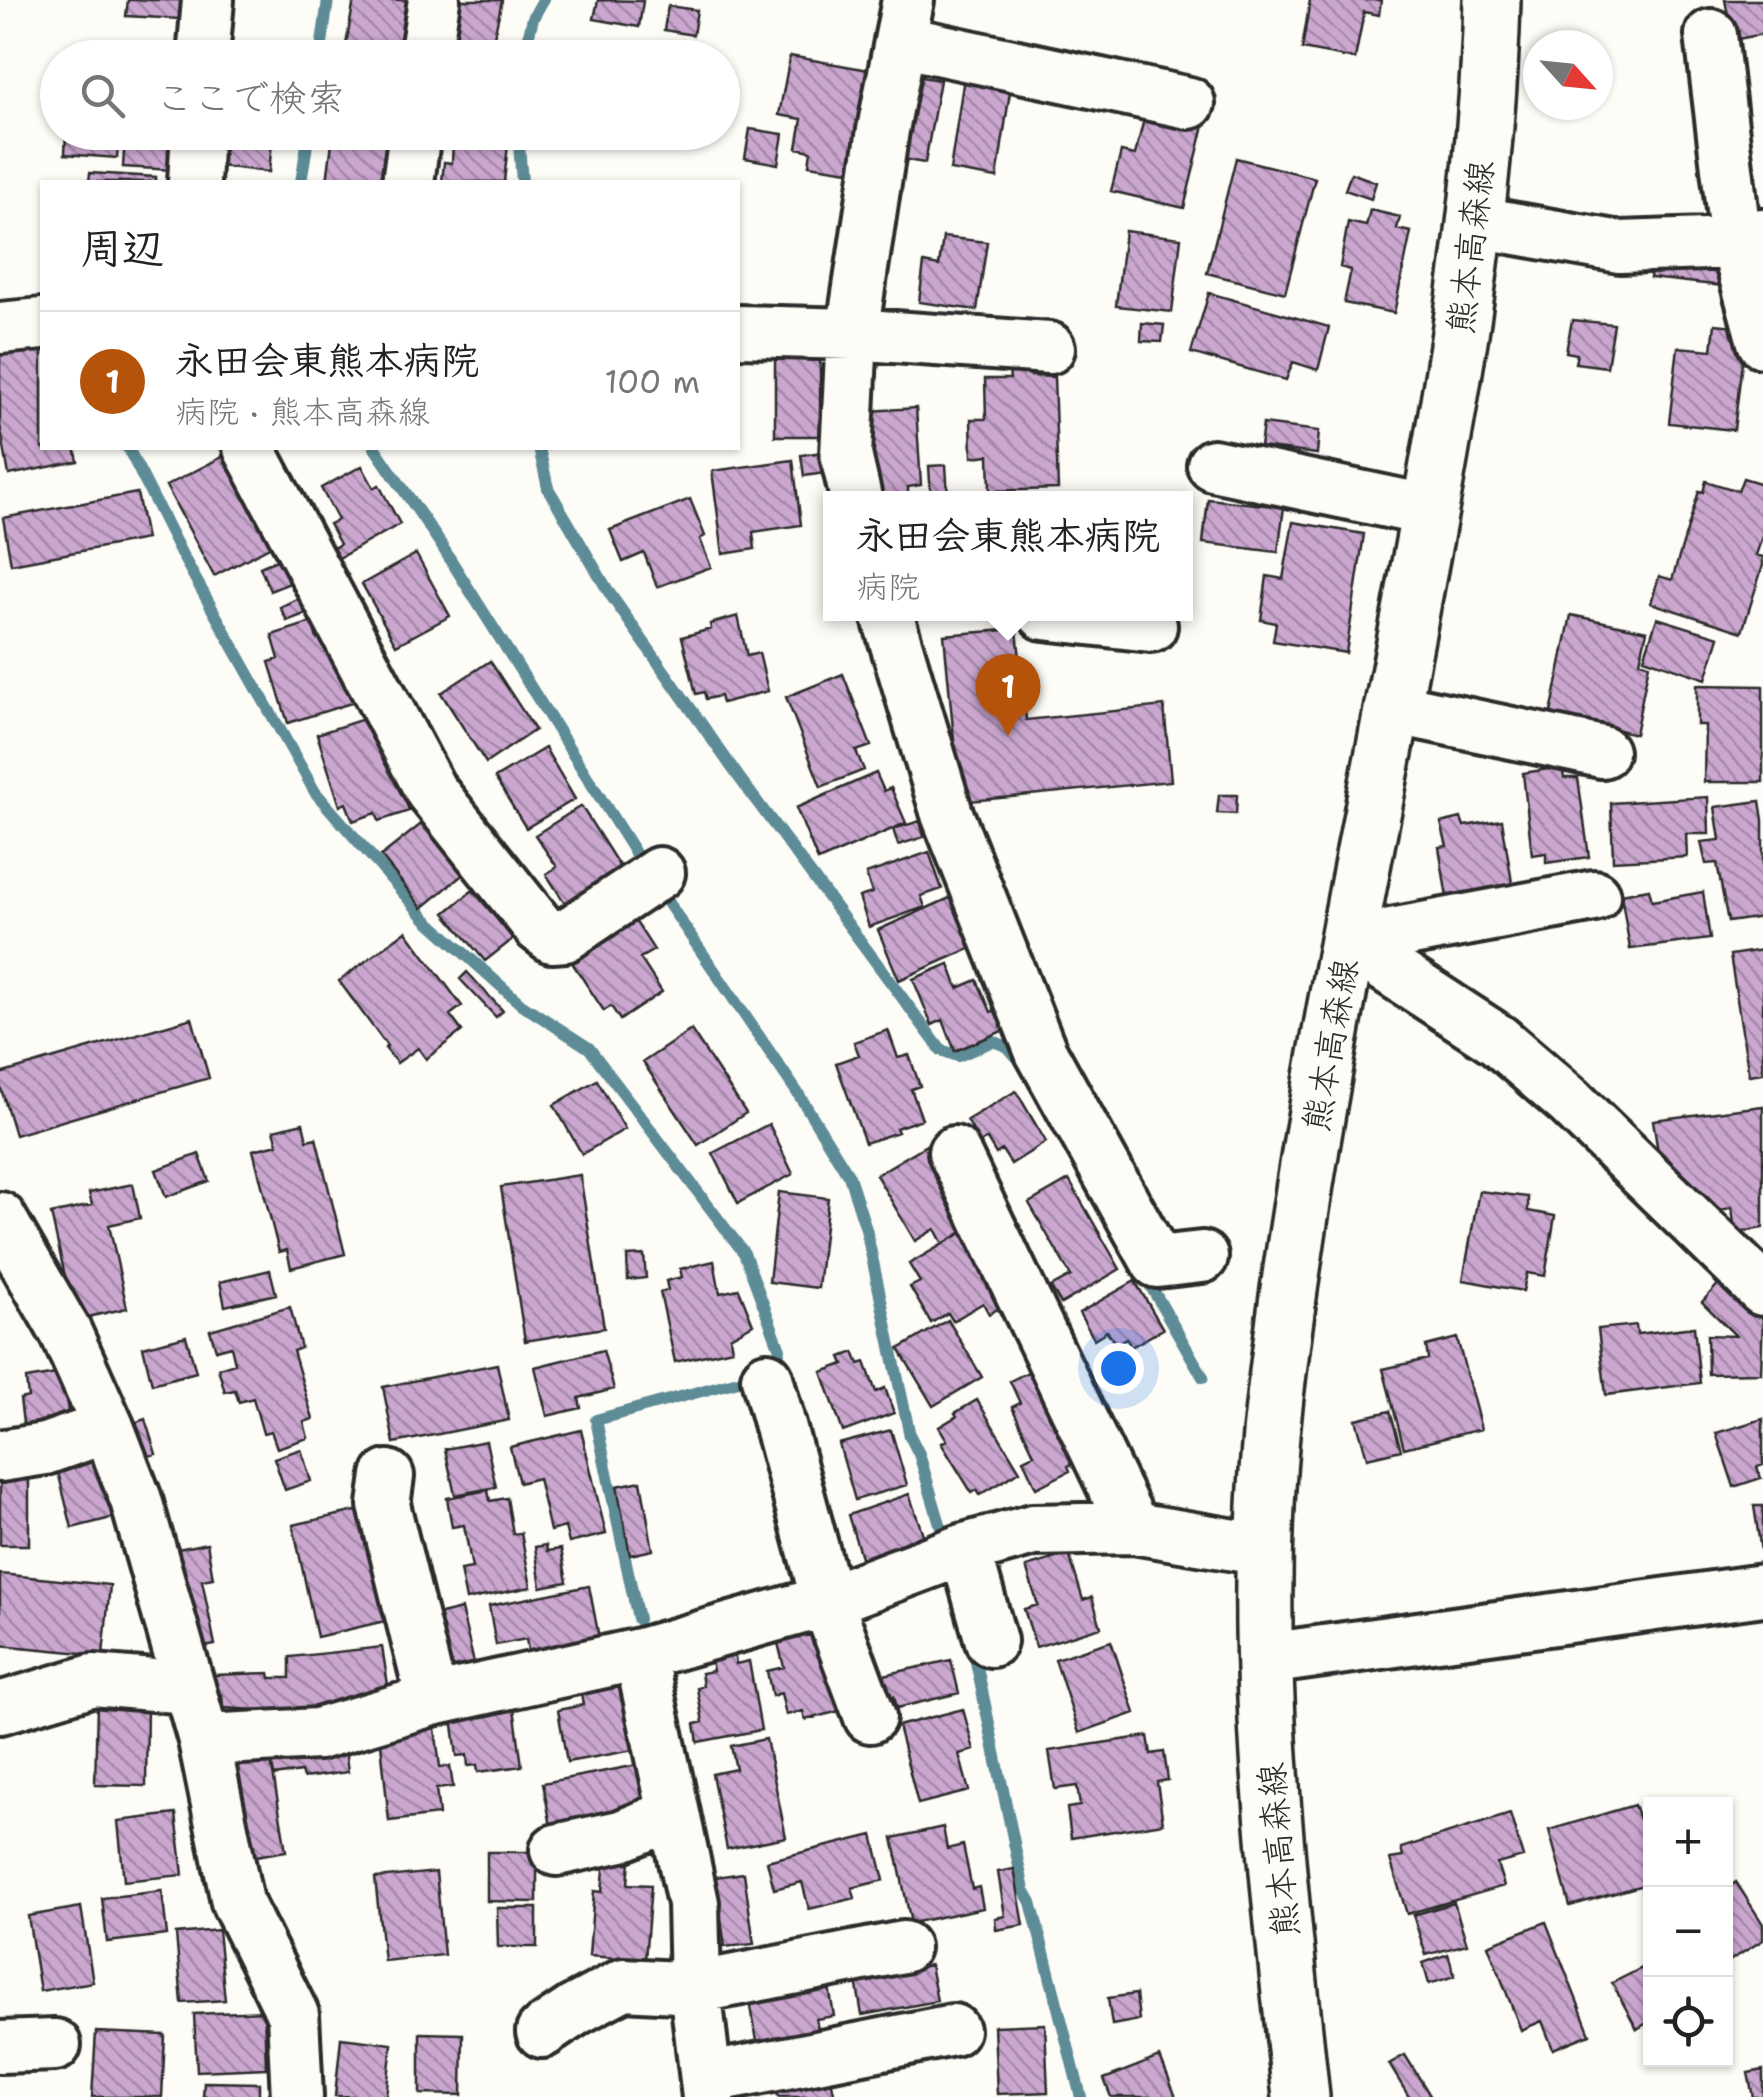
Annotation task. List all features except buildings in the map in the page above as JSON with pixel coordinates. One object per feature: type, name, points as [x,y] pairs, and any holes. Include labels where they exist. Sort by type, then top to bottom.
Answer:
[{"type":"main road","name":"熊本高森線","points":[[1302,2097],[1272,1804],[1266,1659],[1265,1521],[1274,1402],[1290,1278],[1348,942],[1449,407],[1477,222],[1492,0]]},
{"type":"street","points":[[205,40],[208,0]]},
{"type":"street","points":[[428,40],[434,0]]},
{"type":"street","points":[[854,491],[846,455],[852,334],[904,21],[1189,103]]},
{"type":"street","points":[[1711,35],[1750,238],[1763,342]]},
{"type":"street","points":[[194,180],[197,150]]},
{"type":"street","points":[[408,180],[412,150]]},
{"type":"street","points":[[1477,222],[1620,247],[1750,238]]},
{"type":"street","points":[[0,328],[40,324]]},
{"type":"street","points":[[740,331],[852,334],[1049,348]]},
{"type":"street","points":[[251,450],[431,791],[540,927],[552,937],[564,936],[659,873]]},
{"type":"street","points":[[1213,465],[1430,511]]},
{"type":"street","points":[[889,621],[947,814],[1041,1052],[1157,1262],[1202,1257]]},
{"type":"street","points":[[1106,621],[1151,626]]},
{"type":"street","points":[[1394,708],[1602,752]]},
{"type":"street","points":[[1348,942],[1594,896]]},
{"type":"street","points":[[1348,942],[1498,1040],[1570,1102],[1763,1290]]},
{"type":"street","points":[[954,1152],[1133,1528]]},
{"type":"street","points":[[0,1218],[66,1333],[136,1500],[204,1740],[236,1902],[293,2015],[297,2097]]},
{"type":"street","points":[[767,1378],[827,1601],[870,1717]]},
{"type":"street","points":[[0,1456],[45,1449],[108,1427]]},
{"type":"street","points":[[388,1476],[384,1505],[432,1700]]},
{"type":"street","points":[[204,1740],[318,1734],[432,1700],[640,1654],[827,1601],[965,1549],[1033,1530],[1133,1528],[1265,1550]]},
{"type":"street","points":[[965,1549],[990,1641]]},
{"type":"street","points":[[1266,1659],[1763,1590]]},
{"type":"street","points":[[640,1654],[693,1903],[695,1988],[707,2088],[953,2030]]},
{"type":"street","points":[[0,1708],[93,1680],[190,1688]]},
{"type":"street","points":[[556,1850],[621,1836],[674,1814]]},
{"type":"street","points":[[542,2032],[624,1984],[695,1988],[903,1947]]},
{"type":"street","points":[[0,2047],[55,2045]]},
{"type":"waterway","points":[[322,40],[328,0]]},
{"type":"waterway","points":[[528,40],[543,0]]},
{"type":"waterway","points":[[301,180],[306,150]]},
{"type":"waterway","points":[[519,150],[522,180]]},
{"type":"waterway","points":[[129,450],[182,555],[315,792],[426,919],[521,1004],[589,1048],[744,1253],[780,1349],[771,1372],[596,1420],[638,1619]]},
{"type":"waterway","points":[[376,450],[440,543],[647,872]]},
{"type":"waterway","points":[[539,450],[548,488],[610,594],[738,776],[941,1050],[958,1056],[993,1041],[1008,1047],[1022,1063]]},
{"type":"waterway","points":[[658,888],[799,1095],[849,1176],[866,1229],[910,1436],[947,1547]]},
{"type":"waterway","points":[[1142,1271],[1203,1377]]},
{"type":"waterway","points":[[972,1643],[1024,1890],[1031,1902],[1081,2097]]},
{"type":"place","name":"永田会東熊本病院","points":[[1008,736]]}]
